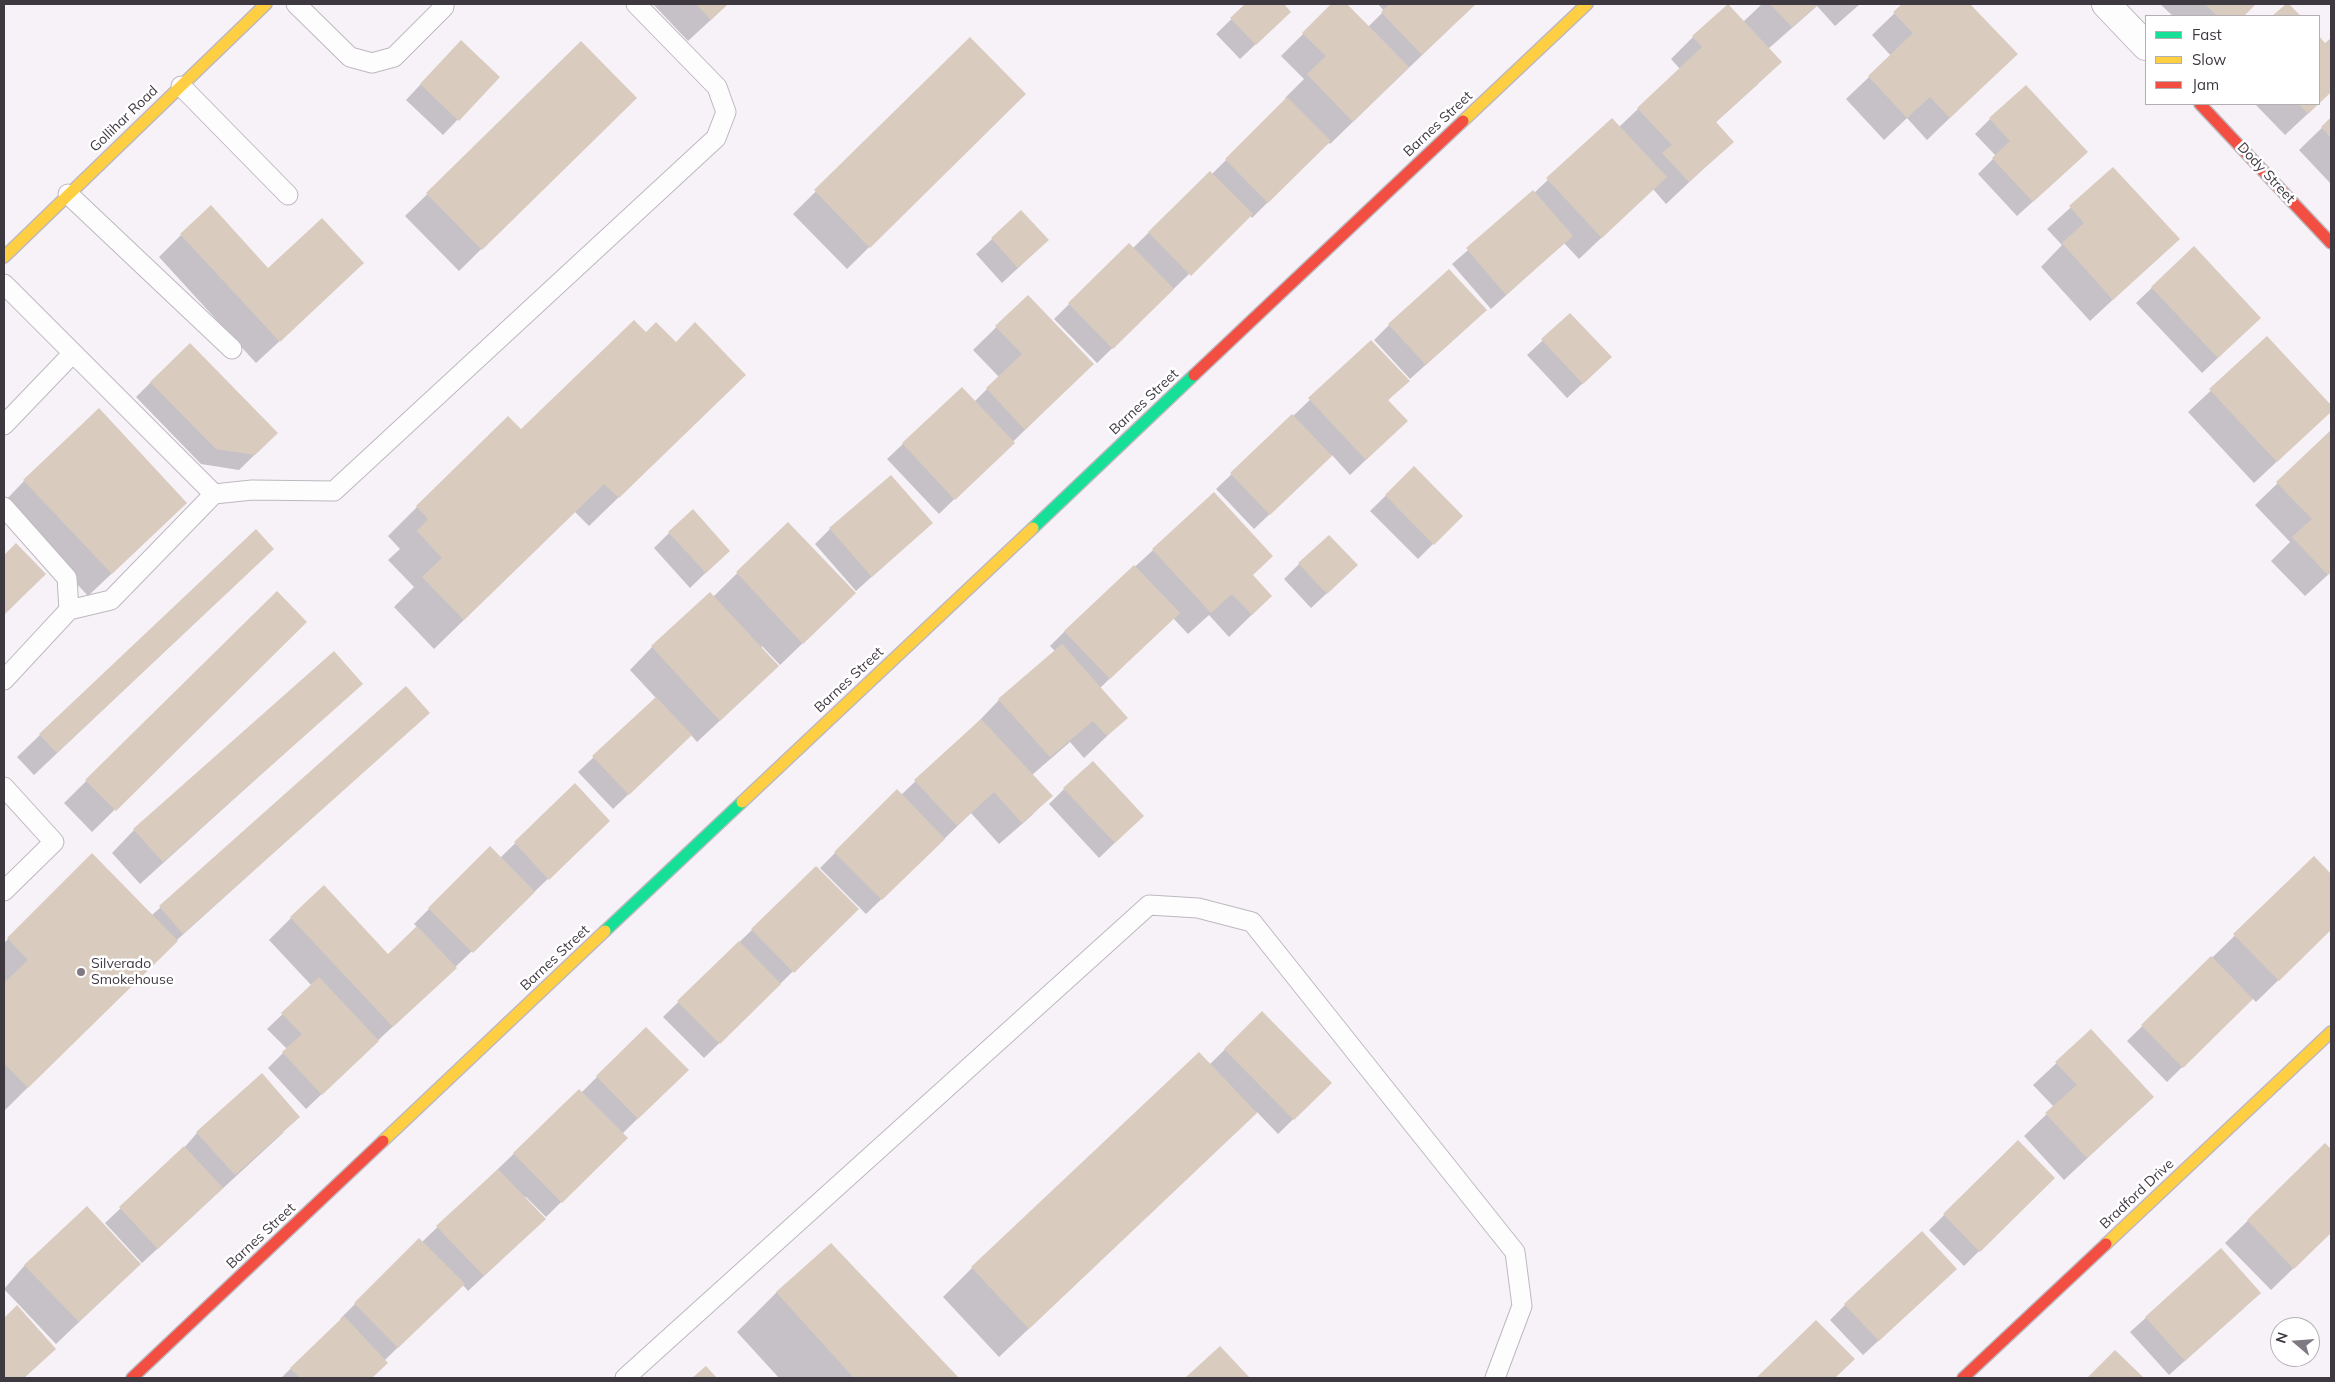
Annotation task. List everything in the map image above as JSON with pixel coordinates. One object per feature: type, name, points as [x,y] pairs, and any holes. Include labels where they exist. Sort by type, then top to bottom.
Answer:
[{"type":"street","name":"Gollihar Road","points":[[4,257],[266,4]]},
{"type":"street","name":"Barnes Street","points":[[132,1378],[1587,4]]},
{"type":"street","points":[[2106,4],[2145,45]]},
{"type":"street","name":"Dody Street","points":[[2201,105],[2331,243]]},
{"type":"street","name":"Bradford Drive","points":[[1963,1378],[2331,1032]]},
{"type":"lane","points":[[296,4],[350,57],[372,63],[394,57],[444,7],[444,4]]},
{"type":"lane","points":[[4,680],[69,610],[111,600],[214,494],[252,490],[334,491],[716,138],[726,112],[717,87],[636,4]]},
{"type":"lane","points":[[181,86],[288,195]]},
{"type":"lane","points":[[68,194],[232,349]]},
{"type":"lane","points":[[4,284],[214,494]]},
{"type":"lane","points":[[4,425],[73,353]]},
{"type":"lane","points":[[4,507],[67,578],[69,610]]},
{"type":"lane","points":[[4,787],[54,842],[4,891]]},
{"type":"lane","points":[[625,1378],[1149,905],[1198,908],[1252,922],[1515,1252],[1522,1306],[1494,1378]]},
{"type":"building","points":[[696,4],[728,4],[711,20]]},
{"type":"building","points":[[1245,4],[1284,4],[1291,12],[1256,45],[1230,18]]},
{"type":"building","points":[[1331,4],[1347,4],[1409,67],[1353,122],[1307,74],[1326,56],[1302,33]]},
{"type":"building","points":[[1390,4],[1476,4],[1422,55],[1381,12]]},
{"type":"building","points":[[1728,4],[1782,62],[1716,122],[1734,142],[1689,182],[1662,153],[1672,145],[1637,108],[1702,47],[1692,36]]},
{"type":"building","points":[[1770,4],[1818,4],[1792,27]]},
{"type":"building","points":[[1902,4],[1970,4],[2018,54],[1950,118],[1930,97],[1907,118],[1868,76],[1913,33],[1893,12]]},
{"type":"building","points":[[2205,4],[2256,4],[2245,15],[2216,15]]},
{"type":"building","points":[[2286,4],[2289,4],[2300,15],[2273,15]]},
{"type":"building","points":[[970,37],[1026,94],[870,248],[814,190]]},
{"type":"building","points":[[2320,37],[2325,43],[2331,38],[2331,92],[2320,102]]},
{"type":"building","points":[[461,40],[500,77],[459,121],[420,84]]},
{"type":"building","points":[[581,41],[637,98],[482,250],[426,193]]},
{"type":"building","points":[[2026,85],[2088,152],[2033,202],[1992,158],[2010,141],[1989,118]]},
{"type":"building","points":[[1287,97],[1331,141],[1268,203],[1225,159]]},
{"type":"building","points":[[2300,105],[2317,105],[2308,114]]},
{"type":"building","points":[[2331,117],[2331,138],[2321,127]]},
{"type":"building","points":[[1612,118],[1667,177],[1602,238],[1546,178]]},
{"type":"building","points":[[2113,167],[2180,239],[2113,300],[2062,243],[2084,223],[2069,206]]},
{"type":"building","points":[[1210,171],[1253,214],[1191,276],[1148,232]]},
{"type":"building","points":[[1533,190],[1573,236],[1506,295],[1466,248]]},
{"type":"building","points":[[211,205],[268,268],[322,218],[364,263],[280,342],[180,234]]},
{"type":"building","points":[[1021,210],[1049,240],[1018,268],[991,238]]},
{"type":"building","points":[[1129,243],[1174,289],[1113,349],[1068,303]]},
{"type":"building","points":[[2194,246],[2261,318],[2218,358],[2151,287]]},
{"type":"building","points":[[1449,269],[1487,310],[1426,365],[1388,324]]},
{"type":"building","points":[[1028,295],[1094,364],[1025,430],[986,388],[1022,354],[995,326]]},
{"type":"building","points":[[1570,313],[1612,357],[1583,384],[1541,339]]},
{"type":"building","points":[[634,320],[646,332],[656,322],[676,342],[695,322],[746,375],[619,498],[604,484],[464,620],[422,577],[442,558],[417,531],[428,519],[416,506],[508,416],[521,429]]},
{"type":"building","points":[[2267,336],[2331,405],[2331,412],[2277,462],[2209,389]]},
{"type":"building","points":[[1371,340],[1410,381],[1388,400],[1408,421],[1366,460],[1308,398]]},
{"type":"building","points":[[190,343],[278,433],[255,455],[216,449],[150,382]]},
{"type":"building","points":[[962,387],[1015,443],[955,500],[902,443]]},
{"type":"building","points":[[99,408],[187,503],[112,574],[23,480]]},
{"type":"building","points":[[1292,414],[1332,456],[1270,515],[1230,473]]},
{"type":"building","points":[[2331,430],[2331,572],[2328,575],[2292,537],[2312,519],[2276,482]]},
{"type":"building","points":[[1414,466],[1463,516],[1434,545],[1385,495]]},
{"type":"building","points":[[891,475],[933,523],[872,577],[829,528]]},
{"type":"building","points":[[1214,492],[1273,556],[1253,575],[1272,596],[1252,615],[1232,594],[1211,613],[1152,549]]},
{"type":"building","points":[[693,509],[730,551],[706,573],[668,532]]},
{"type":"building","points":[[788,522],[856,593],[803,644],[736,572]]},
{"type":"building","points":[[256,529],[274,549],[57,753],[39,734]]},
{"type":"building","points":[[1329,535],[1358,565],[1327,594],[1298,563]]},
{"type":"building","points":[[16,543],[46,574],[4,615],[4,555]]},
{"type":"building","points":[[1134,565],[1180,613],[1110,679],[1064,631]]},
{"type":"building","points":[[277,591],[307,622],[116,811],[85,780]]},
{"type":"building","points":[[710,592],[779,666],[720,721],[651,646]]},
{"type":"building","points":[[1062,644],[1128,718],[1107,736],[1093,721],[1050,757],[998,699]]},
{"type":"building","points":[[334,651],[363,684],[163,862],[133,829]]},
{"type":"building","points":[[406,686],[430,713],[183,934],[159,906]]},
{"type":"building","points":[[656,697],[692,735],[629,795],[592,756]]},
{"type":"building","points":[[981,719],[1053,796],[1022,823],[994,792],[957,826],[914,780]]},
{"type":"building","points":[[1093,761],[1144,816],[1115,843],[1063,788]]},
{"type":"building","points":[[575,783],[610,821],[549,880],[514,842]]},
{"type":"building","points":[[897,789],[945,839],[882,900],[834,852]]},
{"type":"building","points":[[490,846],[535,892],[473,953],[428,908]]},
{"type":"building","name":"Silverado Smokehouse","points":[[92,853],[178,941],[28,1088],[4,1063],[4,983],[28,960],[7,938]]},
{"type":"building","points":[[2314,856],[2331,874],[2331,930],[2279,981],[2233,934]]},
{"type":"building","points":[[816,866],[859,909],[794,973],[751,929]]},
{"type":"building","points":[[324,885],[388,954],[417,926],[457,968],[393,1027],[290,917]]},
{"type":"building","points":[[739,941],[781,984],[720,1044],[677,1001]]},
{"type":"building","points":[[2211,956],[2253,999],[2183,1068],[2141,1025]]},
{"type":"building","points":[[319,977],[379,1041],[322,1095],[282,1052],[302,1034],[281,1013]]},
{"type":"building","points":[[1262,1011],[1332,1083],[1294,1120],[1224,1049]]},
{"type":"building","points":[[646,1027],[689,1070],[638,1119],[596,1076]]},
{"type":"building","points":[[2091,1029],[2154,1097],[2087,1158],[2045,1113],[2077,1085],[2055,1062]]},
{"type":"building","points":[[1199,1052],[1257,1113],[1029,1329],[971,1267]]},
{"type":"building","points":[[262,1073],[300,1117],[235,1175],[196,1132]]},
{"type":"building","points":[[579,1089],[628,1138],[562,1203],[513,1153]]},
{"type":"building","points":[[2018,1140],[2055,1178],[1980,1252],[1943,1214]]},
{"type":"building","points":[[2325,1143],[2331,1149],[2331,1233],[2294,1269],[2247,1220]]},
{"type":"building","points":[[184,1146],[223,1188],[158,1249],[119,1207]]},
{"type":"building","points":[[498,1169],[546,1219],[484,1276],[436,1226]]},
{"type":"building","points":[[87,1206],[141,1264],[79,1322],[24,1265]]},
{"type":"building","points":[[1922,1231],[1957,1269],[1879,1341],[1844,1304]]},
{"type":"building","points":[[419,1238],[465,1284],[398,1348],[354,1303]]},
{"type":"building","points":[[831,1243],[959,1378],[854,1378],[776,1292]]},
{"type":"building","points":[[2221,1248],[2261,1293],[2185,1361],[2145,1317]]},
{"type":"building","points":[[17,1305],[56,1349],[24,1378],[4,1378],[4,1318]]},
{"type":"building","points":[[344,1316],[388,1363],[372,1378],[300,1378],[290,1368]]},
{"type":"building","points":[[1816,1320],[1855,1359],[1835,1378],[1756,1378]]},
{"type":"building","points":[[1220,1346],[1250,1378],[1185,1378]]},
{"type":"building","points":[[2115,1350],[2144,1378],[2087,1378]]},
{"type":"building","points":[[706,1366],[717,1378],[692,1378]]},
{"type":"traffic: fast","points":[[1033,528],[1194,375]]},
{"type":"traffic: fast","points":[[605,931],[742,802]]},
{"type":"traffic: slow","points":[[4,257],[266,4]]},
{"type":"traffic: slow","points":[[1463,121],[1587,4]]},
{"type":"traffic: slow","points":[[742,802],[1033,528]]},
{"type":"traffic: slow","points":[[383,1141],[605,931]]},
{"type":"traffic: slow","points":[[2106,1244],[2331,1032]]},
{"type":"traffic: jam","points":[[2201,105],[2331,243]]},
{"type":"traffic: jam","points":[[1194,375],[1463,121]]},
{"type":"traffic: jam","points":[[132,1378],[383,1141]]},
{"type":"traffic: jam","points":[[1963,1378],[2106,1244]]},
{"type":"place","name":"Silverado Smokehouse","points":[[81,972]]}]
